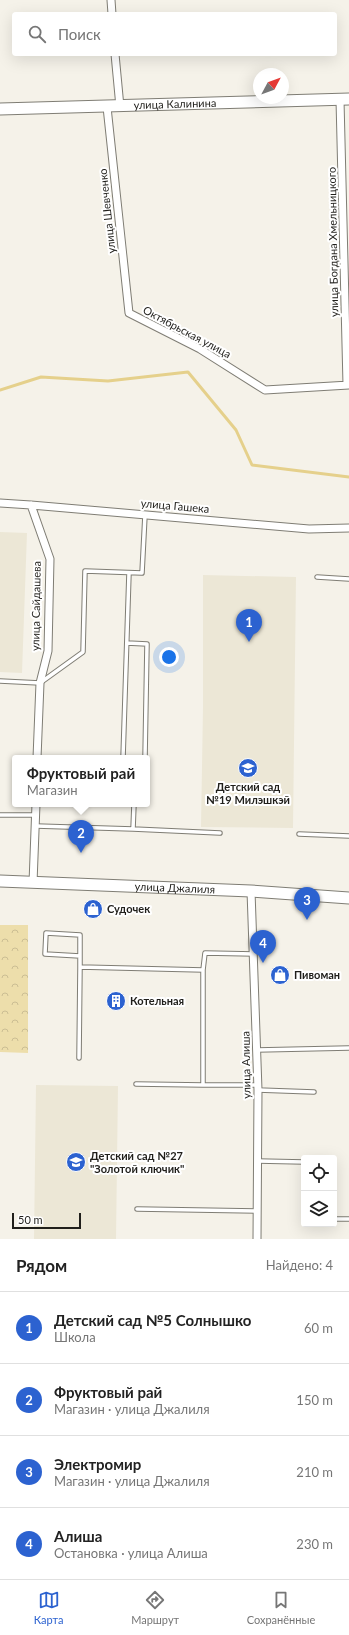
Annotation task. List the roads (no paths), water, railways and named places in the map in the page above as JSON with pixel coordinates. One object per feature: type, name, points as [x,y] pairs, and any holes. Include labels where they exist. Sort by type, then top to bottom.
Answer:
[{"type":"main road","name":"улица Калинина","points":[[0,109],[345,100]]},
{"type":"main road","name":"улица Джалиля","points":[[0,881],[251,891],[349,898]]},
{"type":"street","points":[[111,0],[112,12]]},
{"type":"street","points":[[115,56],[120,106]]},
{"type":"street","name":"улица Богдана Хмельницкого","points":[[345,100],[348,385]]},
{"type":"street","name":"улица Шевченко","points":[[107,107],[129,313]]},
{"type":"street","name":"Октябрьская улица","points":[[129,313],[200,349],[265,390],[348,385]]},
{"type":"street","name":"улица Гашека","points":[[0,503],[31,504],[309,529],[349,528]]},
{"type":"street","name":"улица Сайдашева","points":[[31,504],[50,559],[48,651],[40,683],[37,755]]},
{"type":"street","points":[[33,883],[36,807]]},
{"type":"street","name":"улица Алиша","points":[[251,891],[258,1087],[256,1239]]},
{"type":"lane","points":[[0,682],[40,683],[83,652],[84,571],[142,573],[144,515]]},
{"type":"lane","points":[[123,755],[129,573]]},
{"type":"lane","points":[[317,577],[349,579]]},
{"type":"lane","points":[[127,643],[147,644],[145,755]]},
{"type":"lane","points":[[134,807],[134,829]]},
{"type":"lane","points":[[0,815],[35,815]]},
{"type":"lane","points":[[35,826],[220,833]]},
{"type":"lane","points":[[299,834],[349,836]]},
{"type":"lane","points":[[79,1058],[80,967],[80,956],[80,935],[46,933],[45,954],[80,956]]},
{"type":"lane","points":[[203,1085],[203,970],[205,953],[254,954]]},
{"type":"lane","points":[[80,967],[203,970]]},
{"type":"lane","points":[[257,1050],[349,1048]]},
{"type":"lane","points":[[136,1084],[258,1087],[314,1092]]},
{"type":"lane","points":[[258,1161],[301,1162]]},
{"type":"lane","points":[[137,1210],[256,1211]]},
{"type":"lane","points":[[337,1219],[349,1219]]},
{"type":"waterway","points":[[0,390],[41,377],[108,381],[188,372],[236,430],[252,465],[349,477]]},
{"type":"place","name":"Детский сад №5 Солнышко","points":[[249,642]]},
{"type":"place","name":"Детский сад №19 Милэшкэй","points":[[248,768]]},
{"type":"place","name":"Фруктовый рай","points":[[81,853]]},
{"type":"place","name":"Судочек","points":[[93,909]]},
{"type":"place","name":"Электромир","points":[[307,920]]},
{"type":"place","name":"Алиша","points":[[263,963]]},
{"type":"place","name":"Пивоман","points":[[280,975]]},
{"type":"place","name":"Котельная","points":[[116,1001]]},
{"type":"place","name":"Детский сад №27 \"Золотой ключик\"","points":[[76,1162]]}]
